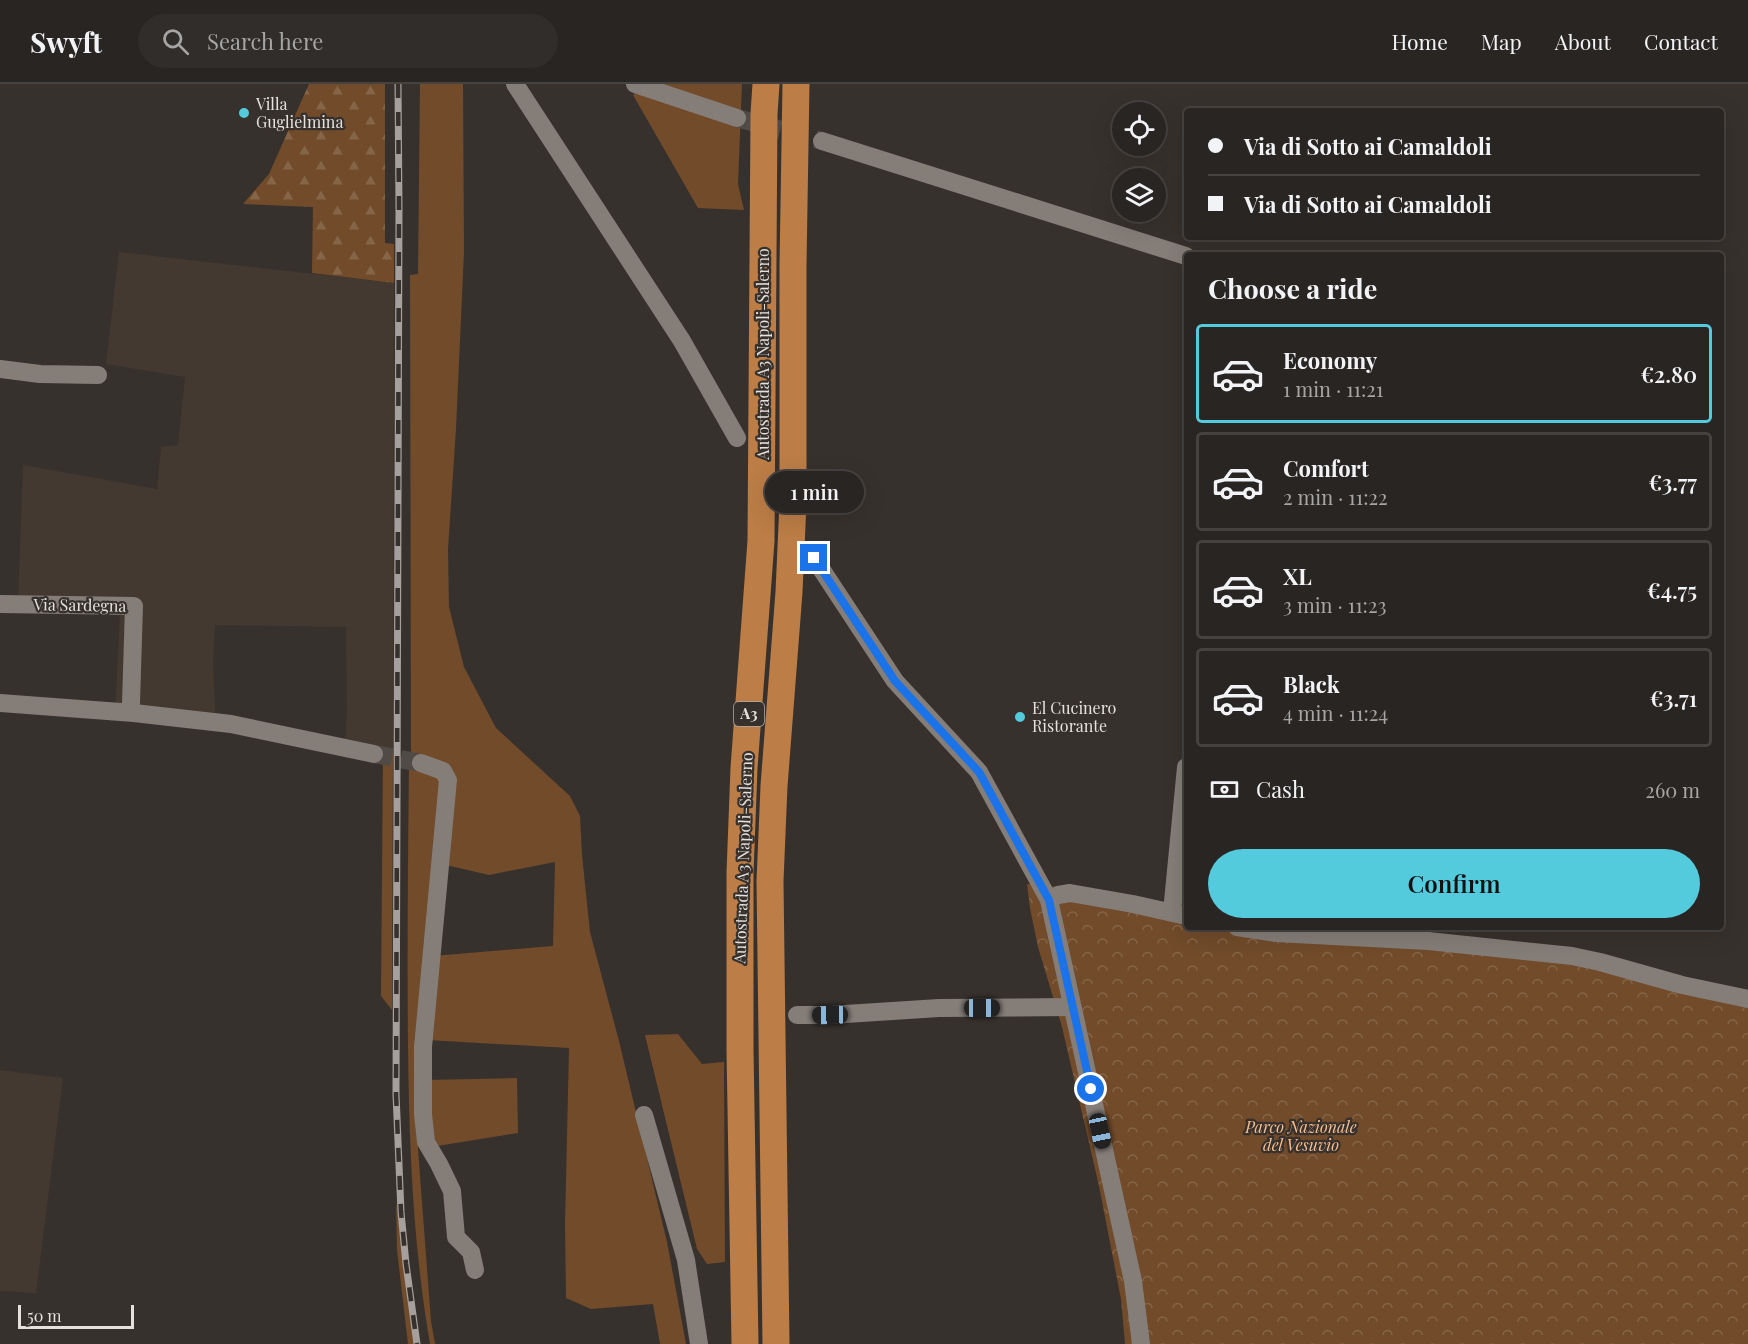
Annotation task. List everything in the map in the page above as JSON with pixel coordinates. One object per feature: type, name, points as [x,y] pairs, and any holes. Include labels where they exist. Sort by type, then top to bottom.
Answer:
[{"type":"highway","name":"Autostrada A3 Napoli-Salerno","points":[[745,1344],[740,873],[744,768],[761,541],[766,84]]},
{"type":"highway","name":"Autostrada A3 Napoli-Salerno","points":[[776,1344],[770,881],[793,503],[796,84]]},
{"type":"street","points":[[515,84],[682,341],[737,438]]},
{"type":"street","points":[[635,84],[737,118]]},
{"type":"street","points":[[822,141],[1184,255]]},
{"type":"street","points":[[0,369],[40,374],[98,375]]},
{"type":"street","points":[[814,558],[895,681],[979,772],[1049,900],[1133,1281],[1141,1344]]},
{"type":"street","name":"Via Sardegna","points":[[0,604],[134,606],[131,703]]},
{"type":"street","points":[[0,703],[134,713],[231,724],[374,754]]},
{"type":"street","points":[[421,763],[443,771],[448,780],[423,1047],[423,1114],[426,1142],[452,1191],[456,1237],[471,1252],[475,1270]]},
{"type":"street","points":[[1049,900],[1058,895],[1070,893],[1179,914],[1184,809]]},
{"type":"street","points":[[1256,930],[1428,941],[1572,956],[1682,985],[1748,999]]},
{"type":"street","points":[[797,1015],[939,1008],[1072,1007]]},
{"type":"street","points":[[644,1115],[686,1260],[699,1344]]},
{"type":"shaded area","points":[[119,252],[394,283],[393,752],[345,747],[346,627],[215,625],[213,662],[216,726],[115,716],[120,612],[18,604],[23,465],[157,489],[161,447],[178,445],[185,377],[106,364]]},
{"type":"shaded area","points":[[0,1070],[63,1078],[36,1293],[0,1291]]},
{"type":"green space","points":[[309,84],[385,84],[385,243],[394,244],[394,283],[312,273],[313,207],[243,204],[269,174]]},
{"type":"green space","points":[[420,84],[463,84],[464,252],[448,549],[449,607],[464,667],[496,728],[570,796],[580,816],[590,932],[619,1041],[667,1242],[686,1344],[660,1344],[653,1304],[591,1309],[566,1298],[565,1225],[569,1048],[427,1040],[433,956],[553,946],[555,862],[489,875],[446,865],[440,765],[411,757],[410,275],[418,274]]},
{"type":"green space","points":[[645,84],[742,84],[738,184],[744,210],[698,208],[633,95]]},
{"type":"green space","points":[[383,751],[393,752],[392,1010],[381,996]]},
{"type":"green space","points":[[409,762],[438,771],[444,782],[419,1046],[418,1149],[431,1321],[435,1344],[430,1344],[424,1307],[411,1157],[408,1010]]},
{"type":"green space","name":"Parco Nazionale del Vesuvio","points":[[1027,884],[1057,887],[1184,911],[1184,930],[1365,932],[1748,993],[1748,1344],[1125,1344],[1121,1299],[1099,1186],[1062,1027],[1038,947]]},
{"type":"green space","points":[[678,1034],[702,1064],[724,1062],[725,1262],[707,1264],[697,1249],[645,1035]]},
{"type":"green space","points":[[517,1078],[518,1133],[431,1147],[426,1080]]},
{"type":"green space","points":[[396,1201],[415,1344],[408,1344],[397,1250]]},
{"type":"tunnel","points":[[737,118],[822,141]]},
{"type":"tunnel","points":[[374,754],[421,763]]},
{"type":"railway","points":[[398,84],[396,1094],[401,1212],[417,1344]]},
{"type":"place","name":"Villa Guglielmina","points":[[244,113]]},
{"type":"place","name":"El Cucinero Ristorante","points":[[1020,717]]},
{"type":"route","points":[[814,558],[895,681],[979,772],[1049,900],[1091,1089]]}]
